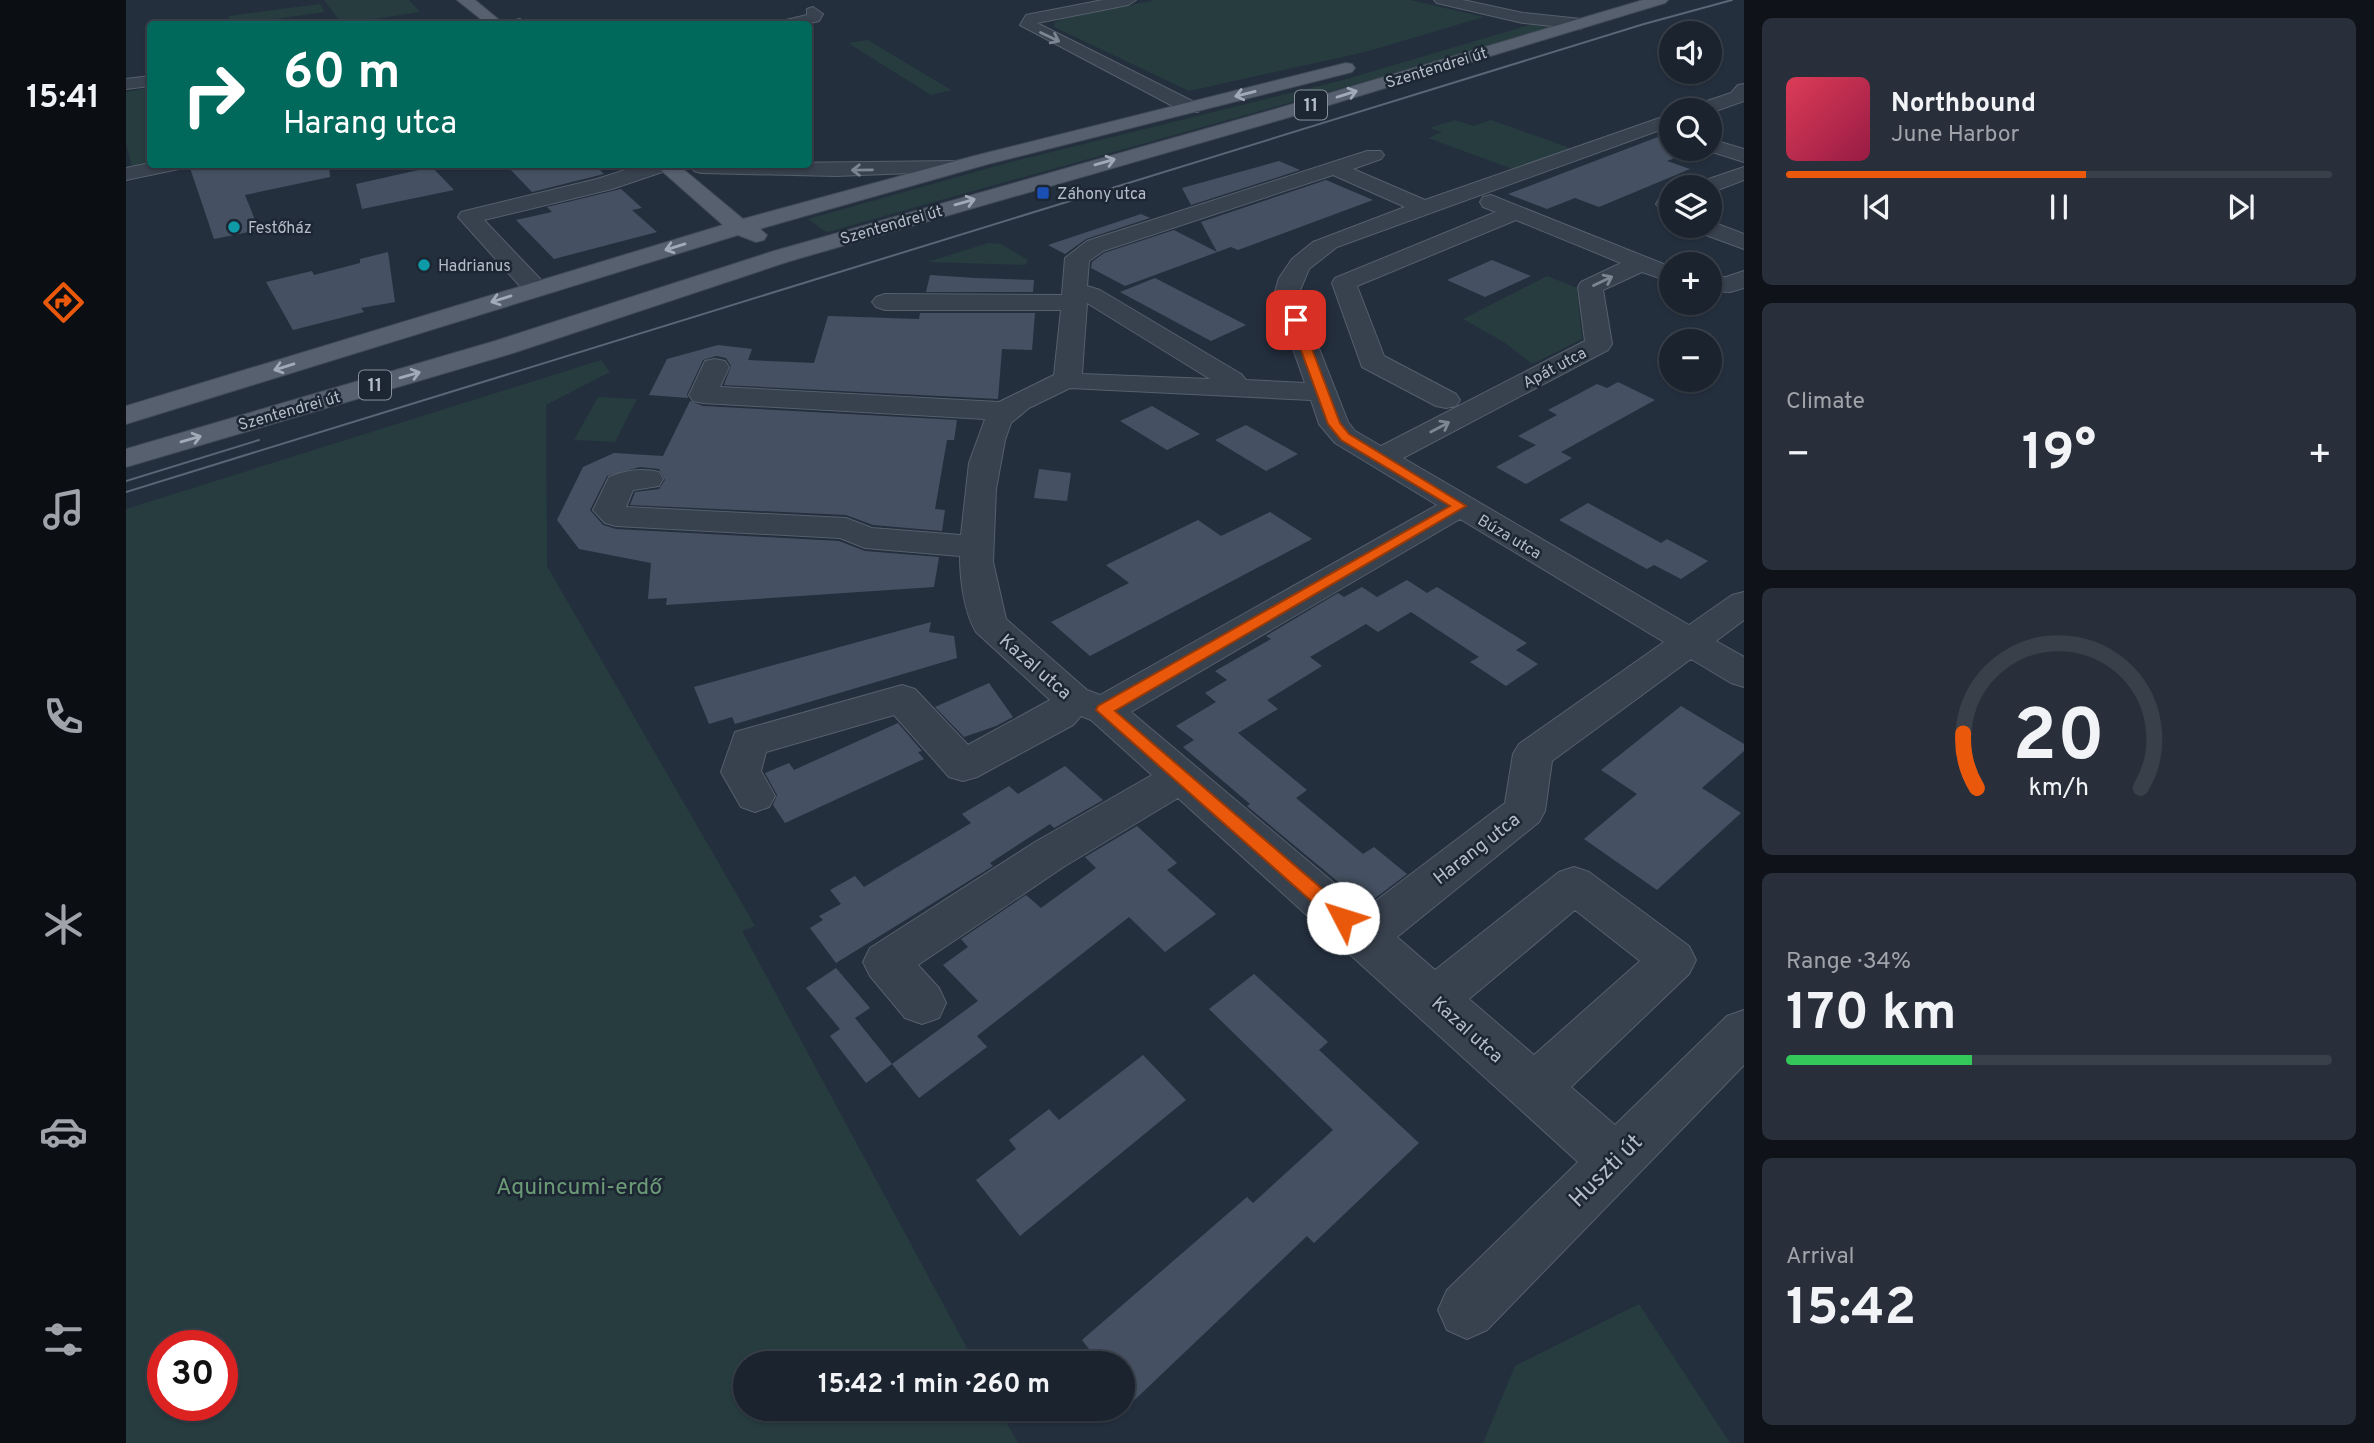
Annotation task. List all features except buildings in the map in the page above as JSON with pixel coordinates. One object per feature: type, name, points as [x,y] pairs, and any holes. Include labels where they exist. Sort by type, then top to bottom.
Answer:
[{"type":"main road","points":[[466,0],[492,21]]},
{"type":"main road","points":[[491,0],[516,21]]},
{"type":"main road","name":"Szentendrei út","points":[[126,458],[505,346],[823,243],[1276,115],[1660,0]]},
{"type":"main road","name":"Szentendrei út","points":[[1484,30],[1562,8]]},
{"type":"main road","name":"Szentendrei út","points":[[765,221],[955,167],[1366,63]]},
{"type":"main road","points":[[668,168],[740,228],[765,221]]},
{"type":"main road","points":[[703,168],[732,190]]},
{"type":"main road","points":[[765,221],[794,243],[823,243]]},
{"type":"main road","points":[[740,268],[765,221]]},
{"type":"main road","name":"11","points":[[126,415],[740,228]]},
{"type":"street","points":[[1128,0],[1032,18],[1028,25],[1191,108]]},
{"type":"street","points":[[1442,0],[1524,19],[1581,24]]},
{"type":"street","points":[[1455,0],[1562,8]]},
{"type":"street","points":[[800,21],[813,18],[813,12]]},
{"type":"street","points":[[126,85],[147,82]]},
{"type":"street","points":[[1722,102],[1738,97],[1744,89]]},
{"type":"street","points":[[1516,212],[1345,283],[1295,271],[1315,249],[1468,192],[1659,128]]},
{"type":"street","points":[[1722,149],[1744,156]]},
{"type":"street","points":[[1067,379],[1077,258],[1095,246],[1374,155]]},
{"type":"street","points":[[768,168],[836,170],[955,167]]},
{"type":"street","points":[[126,173],[154,168]]},
{"type":"street","points":[[536,289],[469,217],[604,184],[655,168]]},
{"type":"street","points":[[1334,168],[1424,208]]},
{"type":"street","points":[[1722,182],[1744,173]]},
{"type":"street","points":[[1468,192],[1659,270]]},
{"type":"street","points":[[1722,233],[1744,242]]},
{"type":"street","name":"Apát utca","points":[[1379,458],[1599,344],[1590,287],[1641,263]]},
{"type":"street","name":"Búza utca","points":[[1295,271],[1288,283],[1286,295],[1334,424],[1345,437],[1744,674]]},
{"type":"street","points":[[1722,285],[1730,285],[1744,278]]},
{"type":"street","points":[[1345,283],[1372,361],[1446,400]]},
{"type":"street","points":[[885,302],[1091,295],[1231,380],[1238,389]]},
{"type":"street","points":[[715,367],[703,395],[1004,411],[1067,379],[1079,382],[1323,392]]},
{"type":"street","name":"Kazal utca","points":[[1004,411],[995,422],[988,440],[979,512],[978,577],[987,604],[989,624],[1181,777],[1615,1160]]},
{"type":"street","points":[[648,479],[632,479],[620,484],[609,510],[616,516],[846,528],[865,538],[978,547]]},
{"type":"street","points":[[755,796],[741,772],[749,742],[902,699],[963,766],[1059,715],[1089,705],[1460,506]]},
{"type":"street","name":"Harang utca","points":[[1364,936],[1524,811],[1533,754],[1689,641],[1737,614]]},
{"type":"street","points":[[922,1003],[886,961],[1050,853],[1181,777]]},
{"type":"street","points":[[1434,999],[1574,885],[1673,960],[1534,1088]]},
{"type":"street","name":"Huszti út","points":[[1467,1310],[1744,1032]]},
{"type":"green space","points":[[324,0],[409,0],[420,12],[362,21],[340,21]]},
{"type":"green space","points":[[1155,0],[1410,0],[1484,17],[1365,52],[1189,91],[1054,27],[1055,22],[1067,18]]},
{"type":"green space","points":[[320,4],[325,12],[260,21],[230,21],[228,16]]},
{"type":"green space","points":[[1536,23],[1558,26],[832,231],[826,232],[808,219],[1007,163],[1343,80]]},
{"type":"green space","points":[[868,40],[951,90],[931,95],[848,43]]},
{"type":"green space","points":[[147,88],[147,164],[132,167],[126,144],[126,92]]},
{"type":"green space","points":[[1455,120],[1473,126],[1491,120],[1576,150],[1518,171],[1428,138],[1442,132],[1429,128]]},
{"type":"green space","points":[[988,243],[1001,244],[1028,260],[1025,265],[927,262]]},
{"type":"green space","points":[[1547,276],[1577,288],[1582,339],[1532,364],[1504,342],[1463,319]]},
{"type":"green space","name":"Aquincumi-erdő","points":[[601,360],[610,372],[546,405],[547,566],[755,926],[742,931],[969,1351],[733,1351],[733,1421],[1006,1421],[1018,1443],[126,1443],[126,509]]},
{"type":"green space","points":[[598,397],[637,399],[615,442],[574,440]]},
{"type":"green space","points":[[1639,1304],[1730,1443],[1483,1443],[1515,1366]]},
{"type":"tram line","points":[[126,492],[1644,24],[1732,0]]},
{"type":"tram line","points":[[126,481],[259,440]]},
{"type":"place","name":"Záhony utca","points":[[1043,193]]},
{"type":"place","name":"Festőház","points":[[234,227]]},
{"type":"place","name":"Hadrianus","points":[[424,265]]},
{"type":"route","points":[[1296,320],[1334,424],[1345,437],[1460,506],[1104,710],[1343,918]]}]
